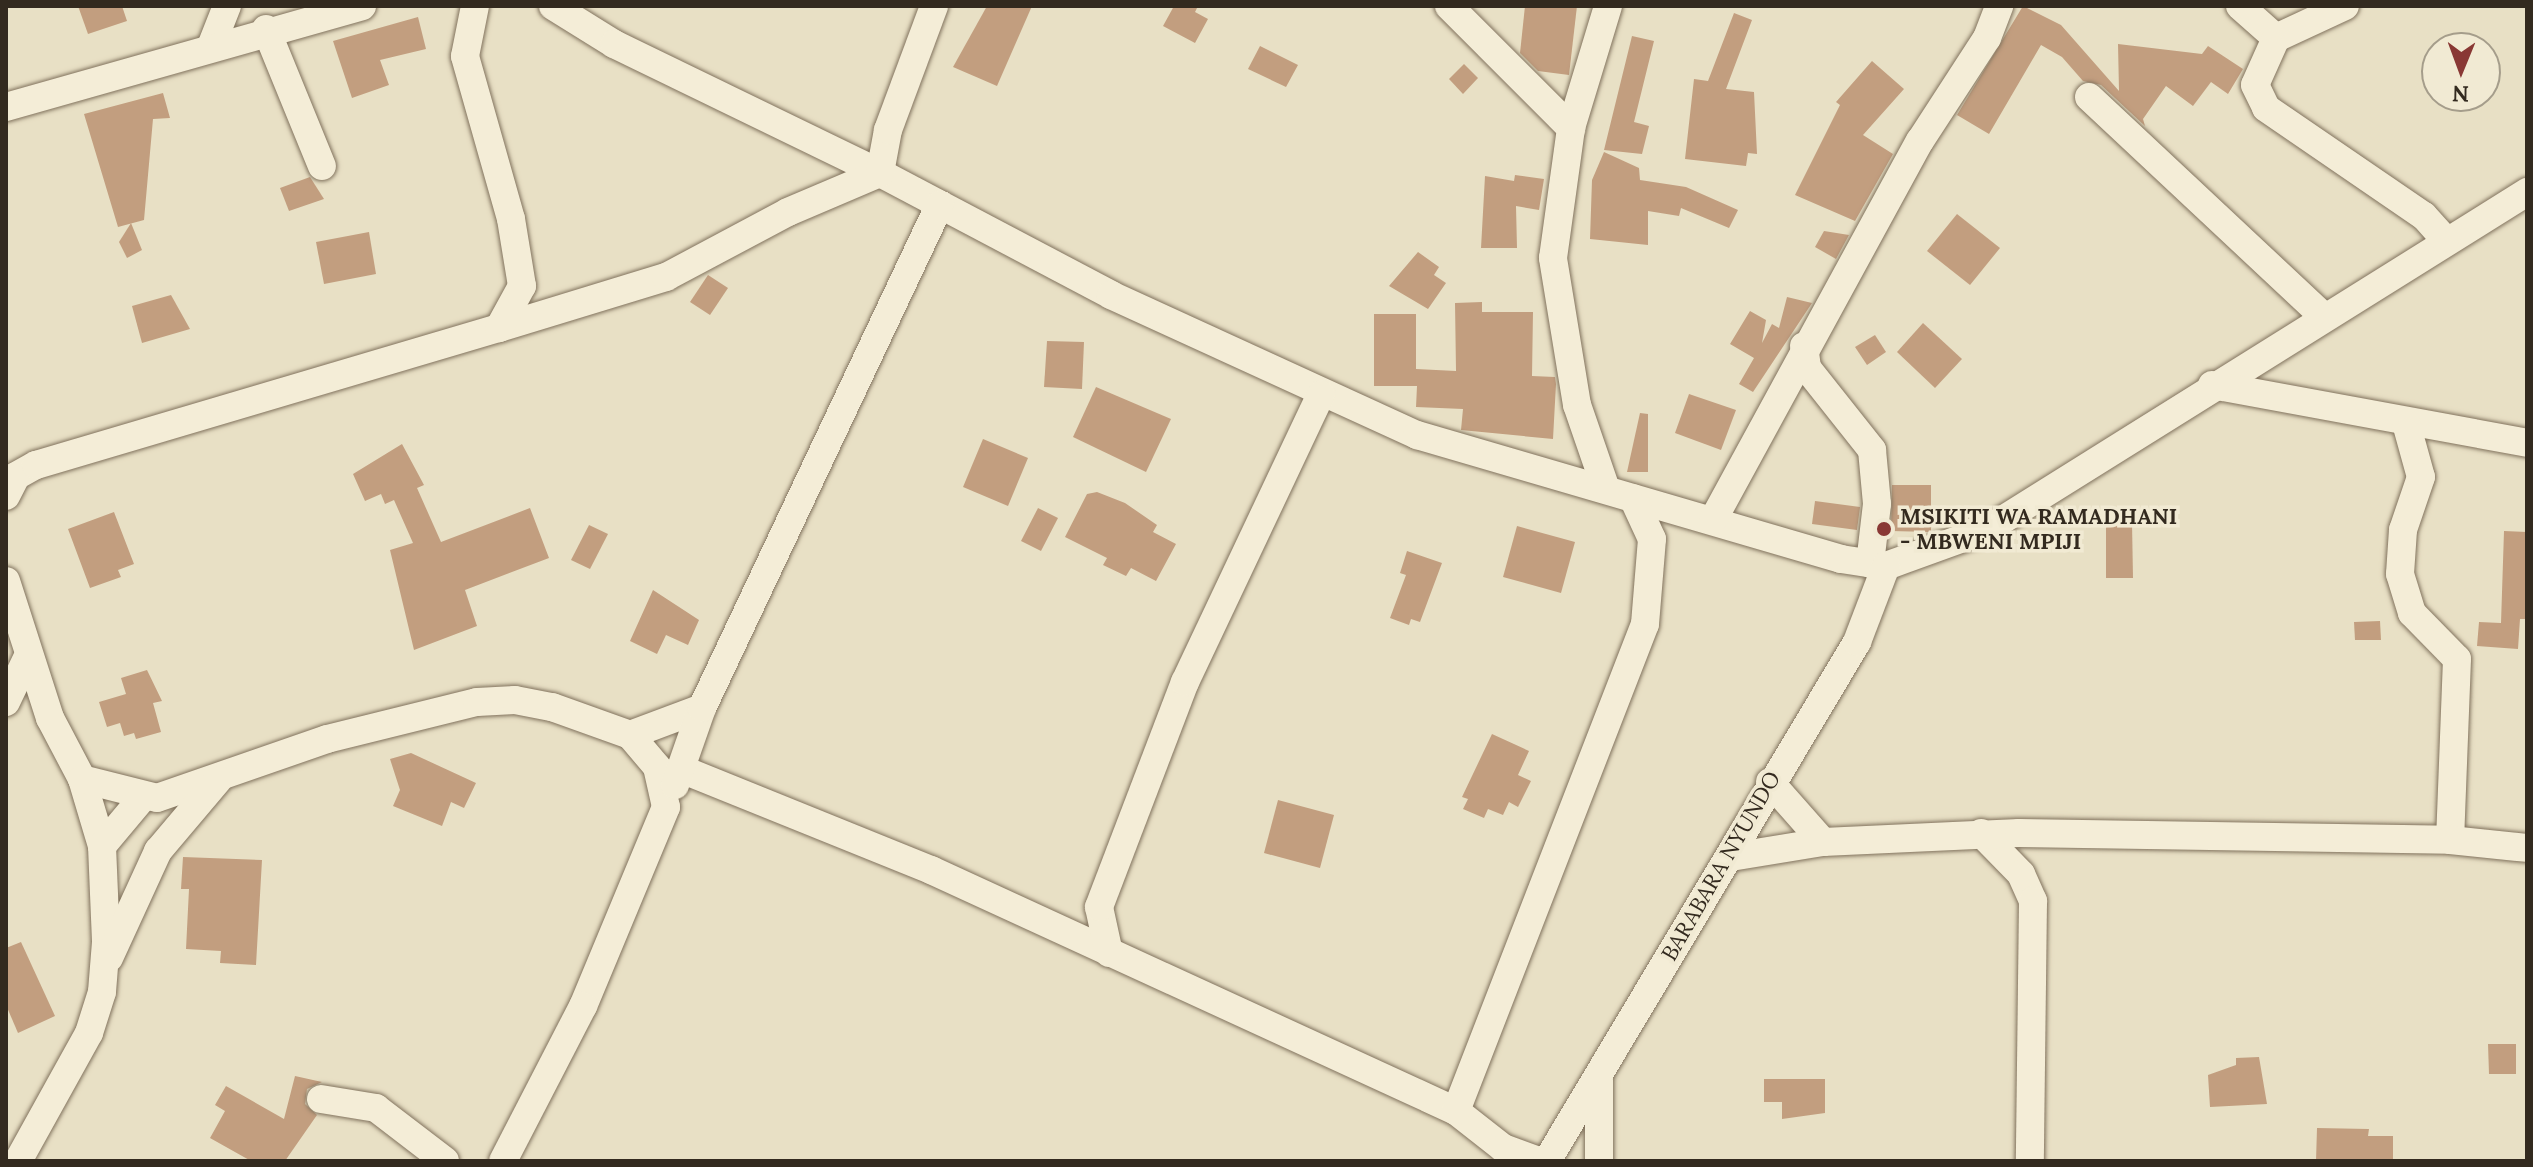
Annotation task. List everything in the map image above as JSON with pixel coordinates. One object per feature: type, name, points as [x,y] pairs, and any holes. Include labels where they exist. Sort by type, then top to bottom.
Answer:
[{"type":"street","points":[[212,44],[227,6]]},
{"type":"street","points":[[6,107],[212,44],[362,6]]},
{"type":"street","points":[[475,6],[465,56],[511,219],[522,286],[546,313]]},
{"type":"street","points":[[553,6],[614,44],[880,173],[1111,295],[1321,394],[1417,435],[1878,565],[1988,529],[2445,239],[2527,192]]},
{"type":"street","points":[[880,173],[888,130],[934,6]]},
{"type":"street","points":[[1449,6],[1571,128]]},
{"type":"street","points":[[1606,489],[1577,405],[1555,282],[1571,128],[1608,6]]},
{"type":"street","points":[[1713,520],[1804,346],[1920,141],[1987,38],[1999,6]]},
{"type":"street","points":[[2240,6],[2276,38]]},
{"type":"street","points":[[2345,6],[2276,38],[2255,85],[2266,108],[2424,216],[2445,239]]},
{"type":"street","points":[[266,29],[322,166]]},
{"type":"street","points":[[2089,97],[2324,317]]},
{"type":"street","points":[[9,482],[666,277],[788,212],[880,173]]},
{"type":"street","points":[[503,1161],[583,1006],[666,807],[702,708],[940,204]]},
{"type":"street","points":[[499,328],[522,286]]},
{"type":"street","name":"BARABARA NYUNDO","points":[[1547,1161],[1599,1080],[1731,857],[1770,782],[1857,642],[1878,565],[1872,450],[1807,368],[1804,346]]},
{"type":"street","points":[[2212,385],[2527,443]]},
{"type":"street","points":[[1064,933],[1099,907],[1185,682],[1321,394]]},
{"type":"street","points":[[2406,423],[2421,477],[2403,530],[2400,574],[2412,613],[2457,659],[2450,840]]},
{"type":"street","points":[[1456,1111],[1645,624],[1652,539],[1633,498]]},
{"type":"street","points":[[6,581],[50,718],[82,779],[102,846],[104,970]]},
{"type":"street","points":[[6,702],[28,656]]},
{"type":"street","points":[[82,779],[143,797],[218,780],[327,739],[477,702],[515,700],[552,707],[630,735],[657,767],[666,807]]},
{"type":"street","points":[[630,735],[702,708]]},
{"type":"street","points":[[6,711],[50,718]]},
{"type":"street","points":[[681,769],[931,870],[1456,1111],[1503,1148],[1538,1161]]},
{"type":"street","points":[[18,1161],[89,1033],[104,970],[158,851],[218,780]]},
{"type":"street","points":[[1770,782],[1823,842]]},
{"type":"street","points":[[102,846],[143,797]]},
{"type":"street","points":[[1981,833],[2021,874],[2033,901],[2030,1161]]},
{"type":"street","points":[[1731,857],[1823,842],[1981,833],[2450,840],[2527,848]]},
{"type":"street","points":[[1099,907],[1109,953]]},
{"type":"street","points":[[1599,1080],[1599,1161]]},
{"type":"street","points":[[321,1099],[376,1108],[445,1161]]},
{"type":"building","points":[[78,6],[122,6],[127,21],[88,34]]},
{"type":"building","points":[[987,6],[1032,6],[997,86],[953,67]]},
{"type":"building","points":[[1174,6],[1198,6],[1195,12],[1208,19],[1195,43],[1163,26]]},
{"type":"building","points":[[1525,6],[1577,6],[1569,75],[1538,71],[1520,53]]},
{"type":"building","points":[[2023,6],[2061,25],[2119,91],[2118,44],[2202,54],[2208,46],[2243,69],[2228,94],[2211,82],[2193,106],[2166,86],[2143,119],[2145,126],[2101,85],[2083,81],[2062,57],[2041,45],[1989,134],[1957,115]]},
{"type":"building","points":[[1734,13],[1752,20],[1726,89],[1754,92],[1757,154],[1748,153],[1746,166],[1685,159],[1694,79],[1708,81]]},
{"type":"building","points":[[418,17],[426,49],[380,60],[389,85],[352,98],[333,41]]},
{"type":"building","points":[[1632,36],[1654,41],[1634,122],[1649,126],[1642,154],[1604,150]]},
{"type":"building","points":[[1260,46],[1298,65],[1286,87],[1248,69]]},
{"type":"building","points":[[1872,61],[1904,89],[1863,135],[1893,154],[1855,221],[1795,195],[1840,105],[1836,102]]},
{"type":"building","points":[[1464,64],[1478,78],[1463,94],[1449,79]]},
{"type":"building","points":[[163,93],[170,118],[153,119],[144,220],[118,227],[84,114]]},
{"type":"building","points":[[1604,152],[1639,168],[1640,180],[1686,187],[1738,210],[1729,228],[1681,208],[1679,216],[1648,211],[1648,245],[1590,239],[1592,180]]},
{"type":"building","points":[[1515,175],[1544,179],[1539,210],[1516,206],[1517,248],[1481,248],[1485,176],[1514,181]]},
{"type":"building","points":[[310,177],[324,199],[289,211],[280,188]]},
{"type":"building","points":[[1957,214],[2000,248],[1970,285],[1927,251]]},
{"type":"building","points":[[131,223],[142,250],[127,258],[119,242]]},
{"type":"building","points":[[1824,231],[1849,235],[1836,259],[1815,247]]},
{"type":"building","points":[[369,232],[376,274],[324,284],[316,242]]},
{"type":"building","points":[[1418,252],[1439,267],[1434,275],[1446,283],[1428,309],[1389,286]]},
{"type":"building","points":[[708,275],[728,288],[710,315],[690,302]]},
{"type":"building","points":[[171,295],[190,329],[142,343],[132,306]]},
{"type":"building","points":[[1787,297],[1812,303],[1753,392],[1739,384],[1754,358],[1730,344],[1750,311],[1766,320],[1762,343],[1772,324],[1779,328]]},
{"type":"building","points":[[1482,302],[1482,312],[1533,312],[1532,376],[1555,377],[1553,439],[1461,430],[1463,409],[1416,407],[1417,386],[1374,386],[1374,314],[1416,314],[1416,369],[1456,371],[1455,303]]},
{"type":"building","points":[[1923,323],[1962,359],[1935,388],[1897,352]]},
{"type":"building","points":[[1875,335],[1886,352],[1867,365],[1855,347]]},
{"type":"building","points":[[1047,341],[1084,342],[1082,389],[1044,387]]},
{"type":"building","points":[[1096,387],[1171,419],[1146,472],[1073,437]]},
{"type":"building","points":[[1689,394],[1736,410],[1721,450],[1675,433]]},
{"type":"building","points":[[1640,413],[1648,414],[1648,472],[1627,472]]},
{"type":"building","points":[[983,439],[1028,458],[1008,506],[963,487]]},
{"type":"building","points":[[402,444],[424,485],[417,488],[441,542],[530,508],[549,558],[465,590],[477,626],[414,650],[390,550],[413,543],[394,500],[385,504],[381,494],[365,501],[353,474]]},
{"type":"building","points":[[1892,485],[1931,485],[1931,532],[1891,531]]},
{"type":"building","points":[[1097,492],[1125,503],[1157,525],[1153,532],[1176,544],[1156,581],[1131,568],[1126,576],[1103,565],[1107,558],[1065,537],[1087,494]]},
{"type":"building","points":[[1815,501],[1860,507],[1857,530],[1812,524]]},
{"type":"building","points":[[1038,508],[1058,518],[1041,551],[1021,541]]},
{"type":"building","points":[[114,512],[134,564],[118,570],[121,577],[90,588],[68,529]]},
{"type":"building","points":[[2106,522],[2132,522],[2133,578],[2106,578]]},
{"type":"building","points":[[589,525],[608,534],[590,569],[571,560]]},
{"type":"building","points":[[1517,526],[1575,542],[1561,593],[1503,577]]},
{"type":"building","points":[[2504,531],[2527,532],[2527,619],[2520,619],[2518,649],[2477,646],[2479,622],[2501,623]]},
{"type":"building","points":[[1407,551],[1442,563],[1420,622],[1411,619],[1409,625],[1390,618],[1406,575],[1400,573]]},
{"type":"building","points":[[653,590],[699,620],[688,645],[666,635],[657,654],[630,641]]},
{"type":"building","points":[[2380,621],[2381,640],[2355,640],[2354,622]]},
{"type":"building","points":[[147,670],[162,701],[153,703],[161,732],[136,739],[134,733],[124,736],[120,723],[107,727],[99,702],[126,694],[121,678]]},
{"type":"building","points":[[1492,734],[1529,751],[1518,775],[1531,781],[1518,807],[1509,802],[1503,815],[1488,809],[1484,818],[1463,809],[1468,799],[1462,797]]},
{"type":"building","points":[[411,753],[476,783],[464,808],[451,802],[442,826],[393,806],[400,790],[390,759]]},
{"type":"building","points":[[1278,800],[1334,815],[1320,868],[1264,853]]},
{"type":"building","points":[[183,857],[262,860],[256,965],[220,963],[221,951],[186,949],[189,889],[181,889]]},
{"type":"building","points":[[21,942],[55,1016],[18,1033],[6,1005],[6,948]]},
{"type":"building","points":[[2488,1044],[2516,1044],[2516,1074],[2489,1074]]},
{"type":"building","points":[[2259,1057],[2267,1104],[2210,1107],[2208,1075],[2236,1065],[2236,1058]]},
{"type":"building","points":[[295,1076],[322,1082],[307,1089],[305,1104],[317,1115],[285,1161],[251,1161],[210,1138],[225,1111],[215,1105],[226,1086],[284,1119]]},
{"type":"building","points":[[1764,1079],[1825,1079],[1825,1113],[1782,1119],[1782,1102],[1764,1102]]},
{"type":"building","points":[[2317,1128],[2369,1129],[2368,1136],[2393,1136],[2393,1161],[2316,1161]]},
{"type":"place","name":"MSIKITI WA RAMADHANI - MBWENI MPIJI","points":[[1884,529]]}]
